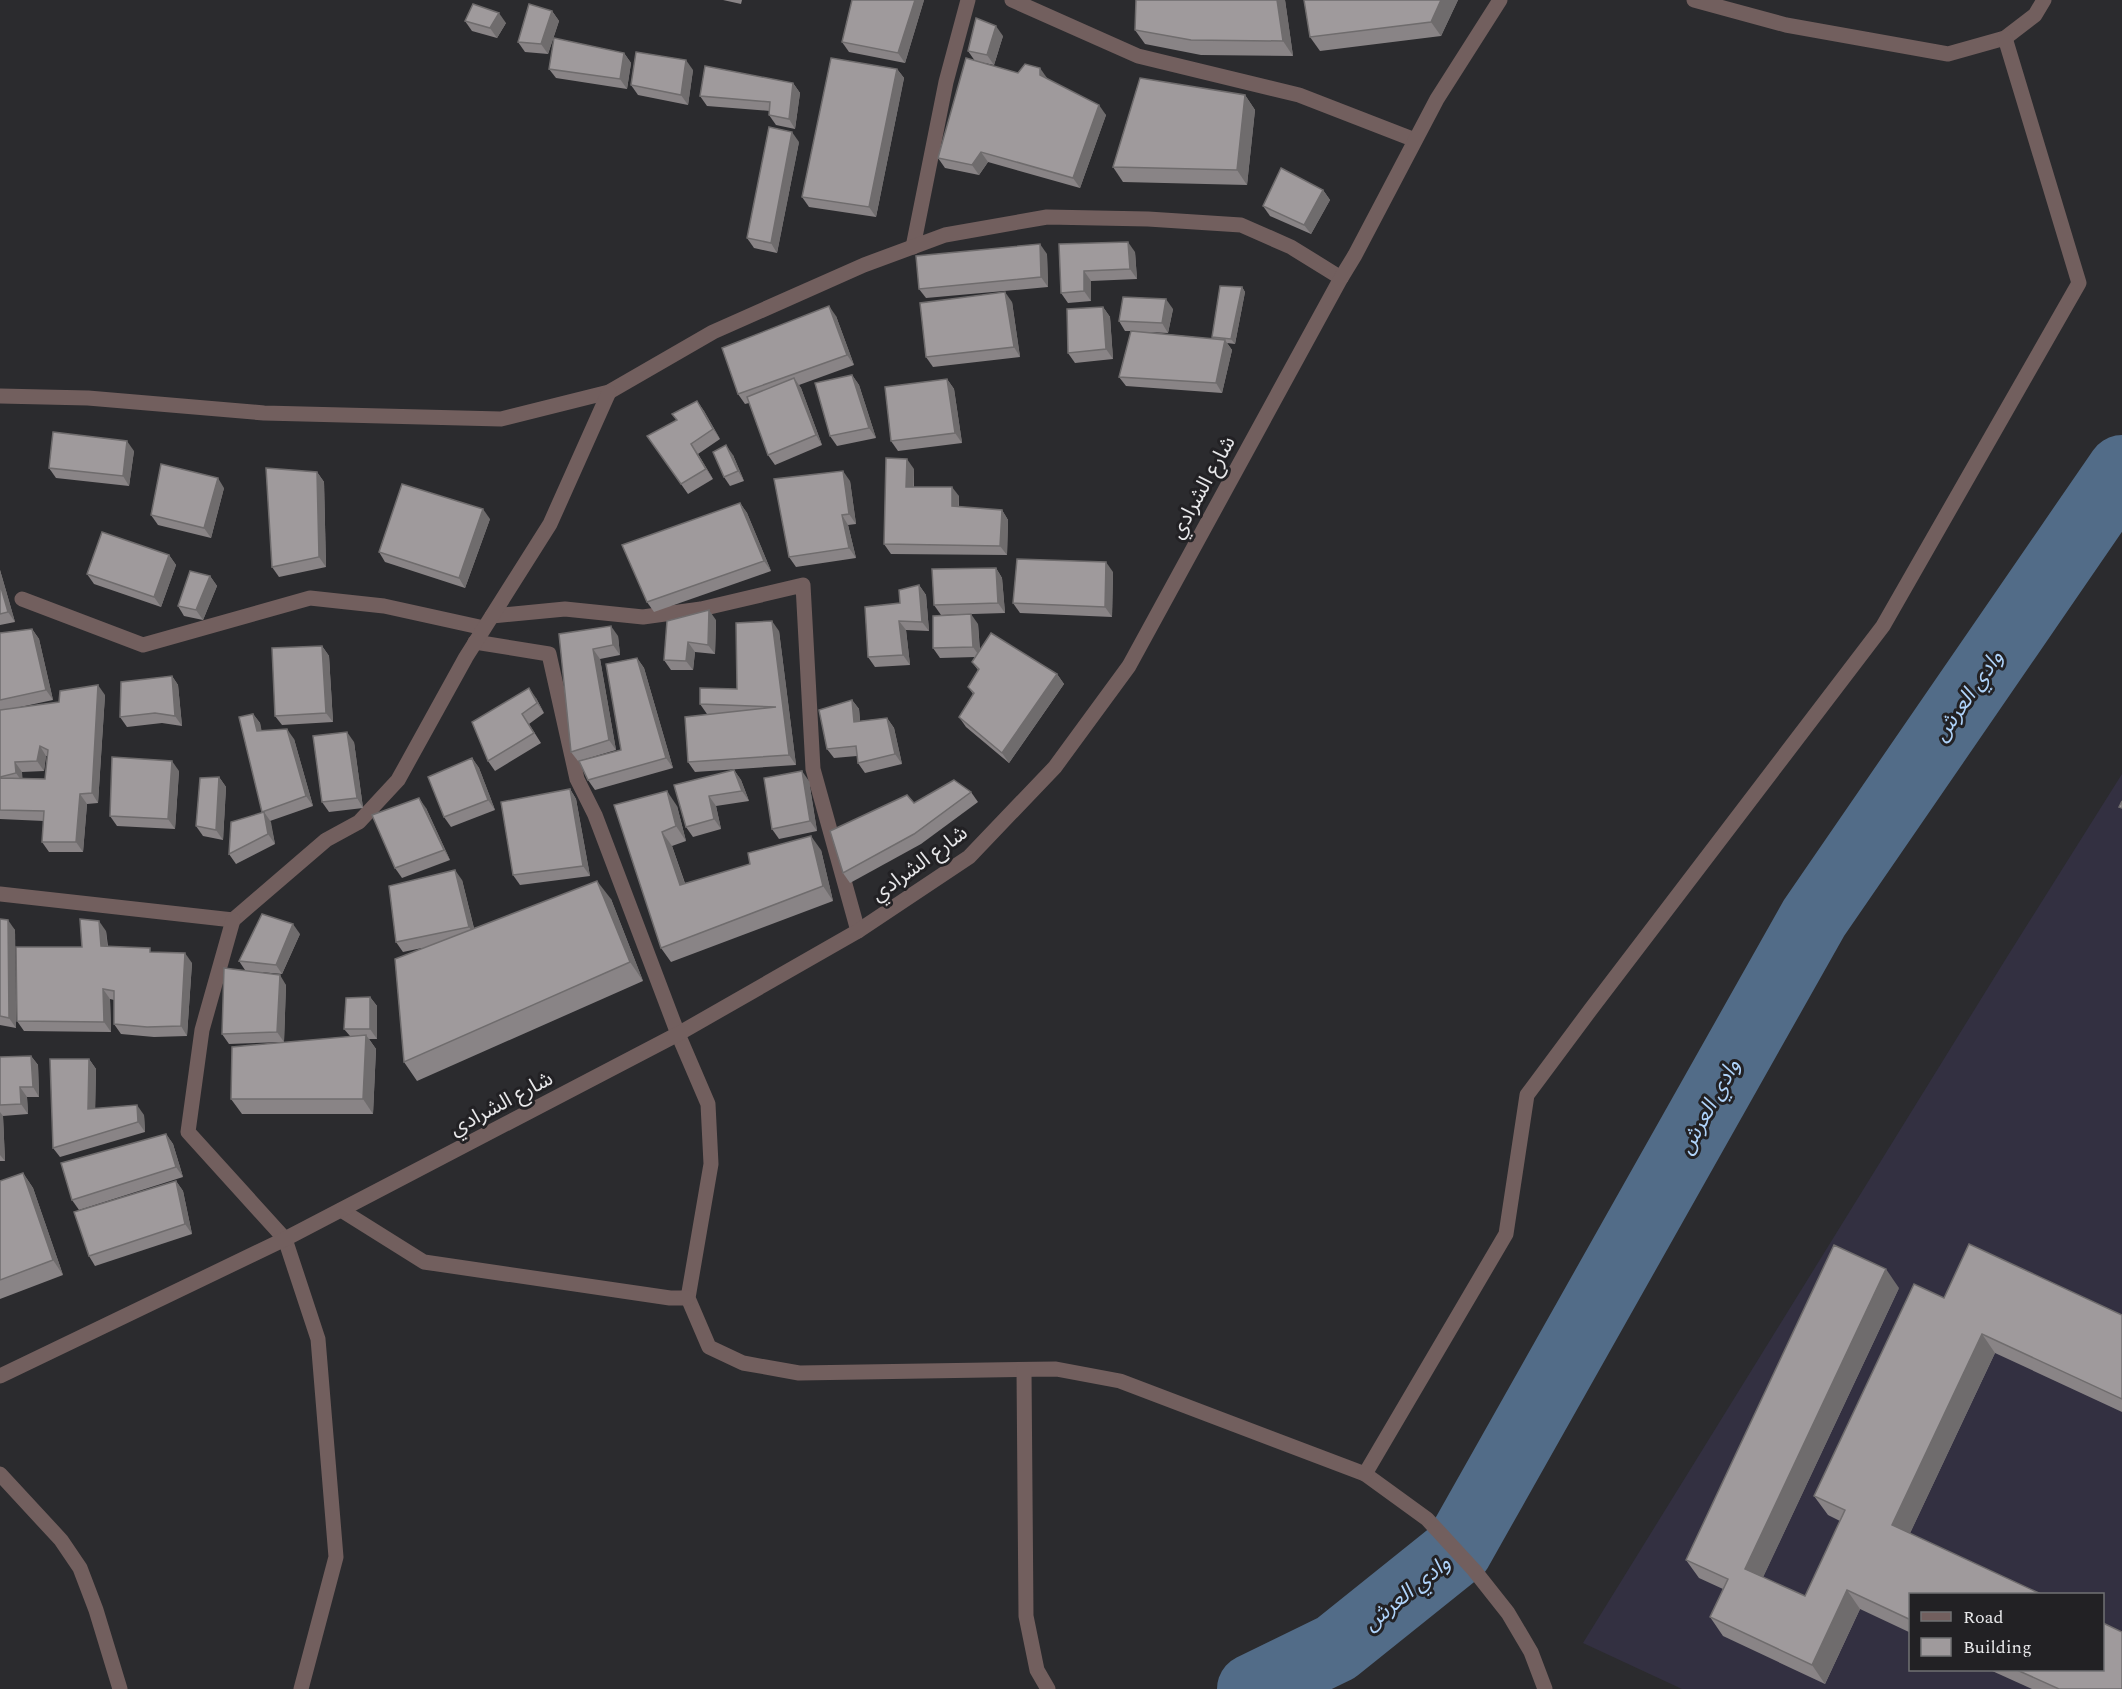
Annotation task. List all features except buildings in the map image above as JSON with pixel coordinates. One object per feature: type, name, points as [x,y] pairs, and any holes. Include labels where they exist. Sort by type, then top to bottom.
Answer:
[{"type":"street","points":[[913,247],[946,82],[968,0]]},
{"type":"street","points":[[1012,0],[1138,56],[1299,95],[1415,140]]},
{"type":"street","name":"شارع الشرادي","points":[[0,1376],[285,1239],[678,1034],[858,931],[969,857],[1055,767],[1129,666],[1355,255],[1437,99],[1500,0]]},
{"type":"street","points":[[1694,0],[1786,25],[1948,54],[2005,38],[2035,15],[2044,0]]},
{"type":"street","points":[[1365,1474],[1506,1234],[1527,1095],[1883,626],[2079,283],[2005,38]]},
{"type":"street","points":[[0,396],[88,398],[264,413],[501,419],[609,392],[713,332],[864,266],[945,235],[1047,217],[1148,219],[1241,225],[1291,247],[1341,278]]},
{"type":"street","points":[[301,1689],[336,1557],[318,1339],[285,1239],[188,1132],[202,1030],[233,920],[326,840],[359,822],[398,780],[475,642],[550,524],[609,392]]},
{"type":"street","points":[[22,599],[143,645],[310,598],[384,606],[488,622],[565,609],[643,617],[701,609],[803,585],[813,769],[858,931]]},
{"type":"street","points":[[475,642],[549,654],[577,779],[595,815],[678,1034],[708,1104],[711,1164],[688,1298],[709,1347],[743,1363],[800,1373],[1056,1369],[1120,1381],[1365,1474],[1426,1519],[1474,1570],[1508,1613],[1531,1652],[1545,1689]]},
{"type":"street","points":[[0,894],[233,920]]},
{"type":"street","points":[[341,1210],[424,1262],[670,1298],[688,1298]]},
{"type":"street","points":[[1024,1370],[1026,1616],[1037,1670],[1048,1689]]},
{"type":"street","points":[[0,1474],[61,1540],[80,1568],[120,1689]]},
{"type":"shaded area","points":[[2122,774],[2122,1689],[1682,1689],[1583,1643]]},
{"type":"waterway","name":"وادي العرش","points":[[1252,1689],[1336,1648],[1457,1551],[1814,918],[2122,470]]}]
